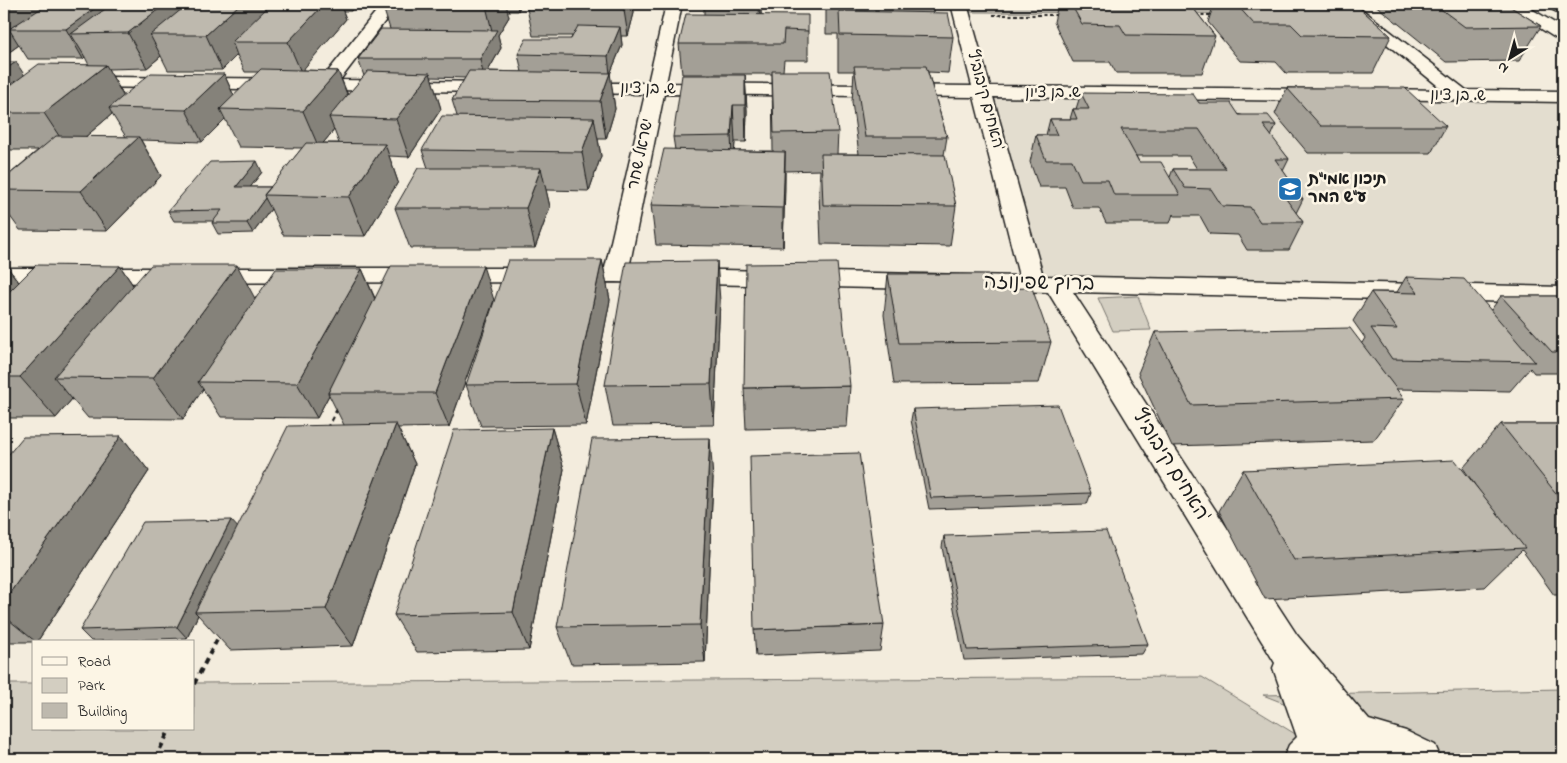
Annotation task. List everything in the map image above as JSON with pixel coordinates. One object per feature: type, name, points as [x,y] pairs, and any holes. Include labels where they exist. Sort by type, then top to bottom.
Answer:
[{"type":"street","points":[[326,85],[390,4]]},
{"type":"street","name":"ישראל שחר","points":[[615,275],[674,4]]},
{"type":"street","points":[[1346,4],[1462,96]]},
{"type":"street","points":[[1512,4],[1563,35]]},
{"type":"street","points":[[1552,4],[1563,10]]},
{"type":"street","name":"האחים קיבוביץ'","points":[[961,9],[983,93],[1045,284],[1284,647],[1314,732],[1329,748]]},
{"type":"street","points":[[4,81],[517,87]]},
{"type":"street","name":"ש. בן ציון","points":[[1444,81],[1563,82]]},
{"type":"street","name":"ש. בן ציון","points":[[556,88],[1336,95]]},
{"type":"street","name":"ש. בן ציון","points":[[1356,95],[1563,97]]},
{"type":"street","name":"ברוך שפינוזה","points":[[4,276],[615,275],[1563,295]]},
{"type":"street","points":[[1329,748],[1372,740],[1406,751],[1421,759]]},
{"type":"path","points":[[961,9],[1067,15]]},
{"type":"path","points":[[1190,15],[1219,15]]},
{"type":"path","points":[[326,432],[339,406]]},
{"type":"path","points":[[195,682],[221,632]]},
{"type":"path","points":[[155,759],[170,730]]},
{"type":"shaded area","name":"תיכון אמי\"ת ע\"ש המר","points":[[990,95],[1563,102],[1563,287],[1040,277]]},
{"type":"green space","points":[[967,4],[1336,4],[1348,14],[969,12]]},
{"type":"green space","points":[[1138,296],[1151,330],[1113,331],[1098,298]]},
{"type":"green space","points":[[1202,677],[1310,743],[1293,759],[4,759],[4,684],[32,684],[32,730],[195,730],[195,683]]},
{"type":"green space","points":[[1563,689],[1563,759],[1427,759],[1427,753],[1362,734],[1263,695]]},
{"type":"building","points":[[48,4],[101,4],[66,29],[9,29]]},
{"type":"building","points":[[112,4],[165,4],[128,33],[71,34]]},
{"type":"building","points":[[188,4],[240,4],[206,35],[150,35]]},
{"type":"building","points":[[271,4],[324,4],[288,42],[232,42]]},
{"type":"building","points":[[382,4],[488,4],[486,6]]},
{"type":"building","points":[[1071,4],[1190,4],[1215,36],[1126,35],[1120,25],[1082,24]]},
{"type":"building","points":[[1236,4],[1355,4],[1391,36],[1302,35],[1291,24],[1254,24]]},
{"type":"building","points":[[1434,4],[1506,4],[1541,26],[1465,27]]},
{"type":"building","points":[[839,11],[948,13],[953,37],[840,35]]},
{"type":"building","points":[[686,14],[808,15],[808,31],[784,30],[783,44],[679,44]]},
{"type":"building","points":[[578,26],[620,27],[608,56],[518,54],[526,39],[571,39]]},
{"type":"building","points":[[381,29],[497,30],[480,59],[358,59]]},
{"type":"building","points":[[4,62],[16,62],[4,70]]},
{"type":"building","points":[[39,64],[106,65],[44,113],[4,113],[4,90]]},
{"type":"building","points":[[854,66],[926,66],[947,137],[865,137]]},
{"type":"building","points":[[261,69],[338,71],[303,111],[220,109]]},
{"type":"building","points":[[368,71],[430,73],[396,119],[329,117]]},
{"type":"building","points":[[469,71],[610,73],[600,101],[452,100]]},
{"type":"building","points":[[772,71],[830,71],[838,132],[774,133]]},
{"type":"building","points":[[151,73],[224,74],[186,110],[109,108]]},
{"type":"building","points":[[682,75],[745,75],[745,105],[733,105],[731,136],[673,137]]},
{"type":"building","points":[[1287,88],[1405,88],[1446,126],[1321,126]]},
{"type":"building","points":[[1081,93],[1193,94],[1199,103],[1231,103],[1239,115],[1268,115],[1276,125],[1263,125],[1289,159],[1275,159],[1303,199],[1286,199],[1303,222],[1260,222],[1250,207],[1222,206],[1211,189],[1185,188],[1173,169],[1226,169],[1199,129],[1121,129],[1139,162],[1161,162],[1180,195],[1114,195],[1108,180],[1081,180],[1072,160],[1046,160],[1036,135],[1057,135],[1050,119],[1077,119],[1073,109],[1089,109]]},
{"type":"building","points":[[442,116],[594,118],[582,152],[422,150]]},
{"type":"building","points":[[56,136],[139,137],[81,191],[4,190],[4,179]]},
{"type":"building","points":[[306,143],[385,144],[349,197],[264,195]]},
{"type":"building","points":[[664,149],[785,152],[783,208],[651,205]]},
{"type":"building","points":[[821,154],[945,155],[956,206],[823,205]]},
{"type":"building","points":[[257,161],[236,187],[271,187],[247,223],[212,223],[222,210],[168,211],[210,162]]},
{"type":"building","points":[[418,168],[541,168],[526,208],[395,208]]},
{"type":"building","points":[[508,260],[602,260],[576,384],[466,385]]},
{"type":"building","points":[[717,261],[711,384],[605,385],[626,262]]},
{"type":"building","points":[[837,263],[850,386],[744,388],[746,264]]},
{"type":"building","points":[[36,265],[120,266],[20,377],[4,377],[4,297]]},
{"type":"building","points":[[151,265],[237,265],[153,378],[54,377]]},
{"type":"building","points":[[391,266],[483,266],[435,393],[328,393]]},
{"type":"building","points":[[276,269],[362,269],[297,383],[198,382]]},
{"type":"building","points":[[888,274],[989,274],[994,289],[1032,288],[1051,342],[899,343]]},
{"type":"building","points":[[1406,277],[1464,279],[1535,362],[1392,359],[1371,328],[1397,329],[1371,292],[1418,293]]},
{"type":"building","points":[[1501,296],[1563,296],[1563,352],[1552,352]]},
{"type":"building","points":[[1350,328],[1404,399],[1191,405],[1155,332]]},
{"type":"building","points":[[1058,405],[1091,493],[931,498],[913,409]]},
{"type":"building","points":[[396,424],[326,609],[195,612],[288,426]]},
{"type":"building","points":[[1501,424],[1563,424],[1563,502]]},
{"type":"building","points":[[552,428],[513,612],[394,615],[454,430]]},
{"type":"building","points":[[121,436],[4,601],[4,460],[23,437]]},
{"type":"building","points":[[710,438],[700,625],[557,627],[592,439]]},
{"type":"building","points":[[859,453],[884,625],[754,630],[750,456]]},
{"type":"building","points":[[1455,460],[1525,548],[1294,560],[1243,470]]},
{"type":"building","points":[[231,520],[177,627],[80,630],[143,522]]},
{"type":"building","points":[[1106,531],[1148,644],[967,650],[944,536]]},
{"type":"place","name":"תיכון אמי\"ת ע\"ש המר","points":[[1290,189]]}]
